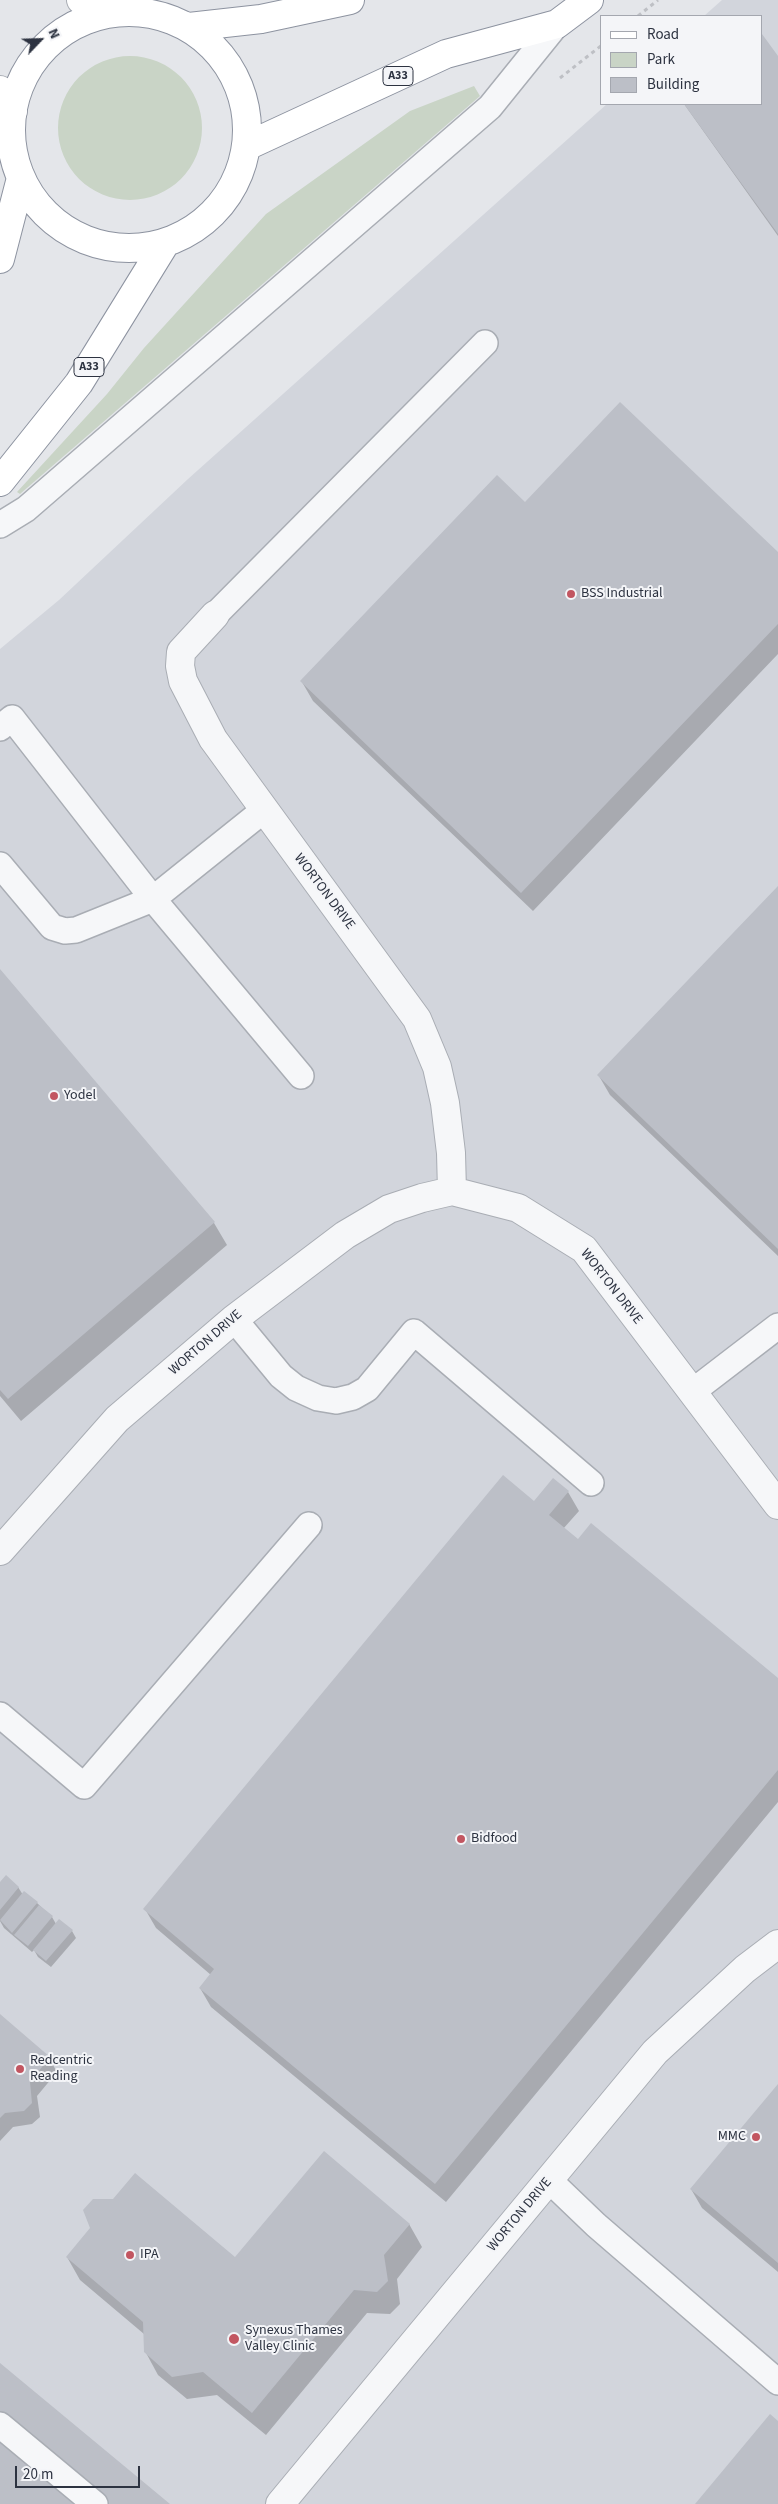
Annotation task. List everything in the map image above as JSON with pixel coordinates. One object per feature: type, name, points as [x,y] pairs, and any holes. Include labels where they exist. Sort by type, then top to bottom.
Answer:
[{"type":"highway","points":[[188,27],[261,19],[350,0]]},
{"type":"highway","name":"A33","points":[[247,146],[446,54],[557,24],[589,0]]},
{"type":"highway","points":[[93,7],[148,12],[188,27],[211,44],[229,66],[241,90],[247,118],[247,146],[233,188],[220,206],[204,222],[186,234],[166,242],[144,247],[123,248],[102,245],[82,238],[62,227],[46,214],[32,197],[21,178],[12,145],[6,100],[20,83],[34,59],[54,38],[78,23],[93,7]]},
{"type":"highway","points":[[0,258],[21,178]]},
{"type":"highway","name":"A33","points":[[0,482],[79,383],[166,242]]},
{"type":"street","name":"WORTON DRIVE","points":[[215,614],[181,652],[180,666],[183,681],[213,739],[417,1019],[437,1067],[445,1103],[451,1153],[452,1191]]},
{"type":"street","name":"WORTON DRIVE","points":[[0,1551],[117,1419],[234,1318],[345,1235],[389,1209],[422,1198],[452,1191],[518,1208],[584,1249],[778,1505]]},
{"type":"street","name":"WORTON DRIVE","points":[[280,2504],[655,2052],[745,1969],[778,1944]]},
{"type":"lane","points":[[0,525],[26,509],[490,107],[557,24]]},
{"type":"lane","points":[[215,614],[485,342]]},
{"type":"lane","points":[[0,728],[12,718],[153,899],[300,1076]]},
{"type":"lane","points":[[0,865],[52,927],[65,931],[76,930],[153,899],[264,810]]},
{"type":"lane","points":[[234,1318],[281,1376],[296,1388],[318,1398],[336,1401],[353,1397],[367,1389],[414,1332],[591,1483]]},
{"type":"lane","points":[[692,1392],[778,1326]]},
{"type":"lane","points":[[0,1715],[84,1786],[309,1525]]},
{"type":"lane","points":[[549,2180],[596,2225],[778,2382]]},
{"type":"lane","points":[[0,2425],[95,2504]]},
{"type":"path","points":[[639,15],[658,0]]},
{"type":"shaded area","points":[[722,0],[778,0],[778,2504],[0,2504],[0,649],[59,600],[188,479],[606,105],[763,105],[763,15],[705,15]]},
{"type":"green space","points":[[130,56],[158,61],[181,77],[197,100],[202,128],[197,156],[181,179],[158,195],[130,200],[102,195],[79,179],[63,156],[58,128],[63,100],[79,77],[102,61]]},
{"type":"green space","points":[[474,86],[480,96],[20,494],[17,492],[107,394],[144,348],[266,214],[410,111]]},
{"type":"building","points":[[763,35],[778,56],[778,234],[685,105],[763,105]]},
{"type":"building","points":[[620,402],[778,552],[778,624],[521,893],[300,681],[497,475],[525,502]]},
{"type":"building","points":[[778,886],[778,1249],[597,1075]]},
{"type":"building","name":"Yodel","points":[[0,969],[215,1222],[8,1399],[0,1390]]},
{"type":"building","name":"Bidfood","points":[[503,1475],[534,1501],[553,1478],[569,1491],[549,1515],[578,1539],[591,1523],[778,1678],[778,1770],[435,2184],[199,1988],[214,1969],[143,1909]]},
{"type":"building","points":[[6,1875],[19,1887],[0,1910],[0,1882]]},
{"type":"building","points":[[24,1891],[38,1902],[12,1933],[0,1920]]},
{"type":"building","points":[[39,1905],[53,1916],[28,1946],[14,1935]]},
{"type":"building","points":[[59,1919],[73,1930],[46,1961],[33,1950]]},
{"type":"building","name":"Redcentric Reading","points":[[0,2014],[50,2057],[30,2082],[32,2103],[24,2111],[5,2113],[0,2118]]},
{"type":"building","name":"MMC","points":[[778,2084],[778,2263],[690,2189]]},
{"type":"building","points":[[324,2151],[410,2224],[384,2255],[388,2281],[377,2292],[354,2290],[252,2413],[203,2372],[172,2377],[144,2352],[143,2322],[66,2257],[90,2228],[83,2210],[93,2199],[113,2199],[135,2173],[235,2257]]},
{"type":"building","points":[[0,2363],[170,2504],[0,2504]]},
{"type":"building","points":[[770,2414],[778,2421],[778,2504],[695,2504]]},
{"type":"place","name":"BSS Industrial","points":[[571,594]]},
{"type":"place","name":"Yodel","points":[[54,1096]]},
{"type":"place","name":"Bidfood","points":[[461,1839]]},
{"type":"place","name":"Redcentric Reading","points":[[20,2069]]},
{"type":"place","name":"MMC","points":[[756,2137]]},
{"type":"place","name":"IPA","points":[[130,2255]]},
{"type":"place","name":"Synexus Thames Valley Clinic","points":[[234,2339]]}]
